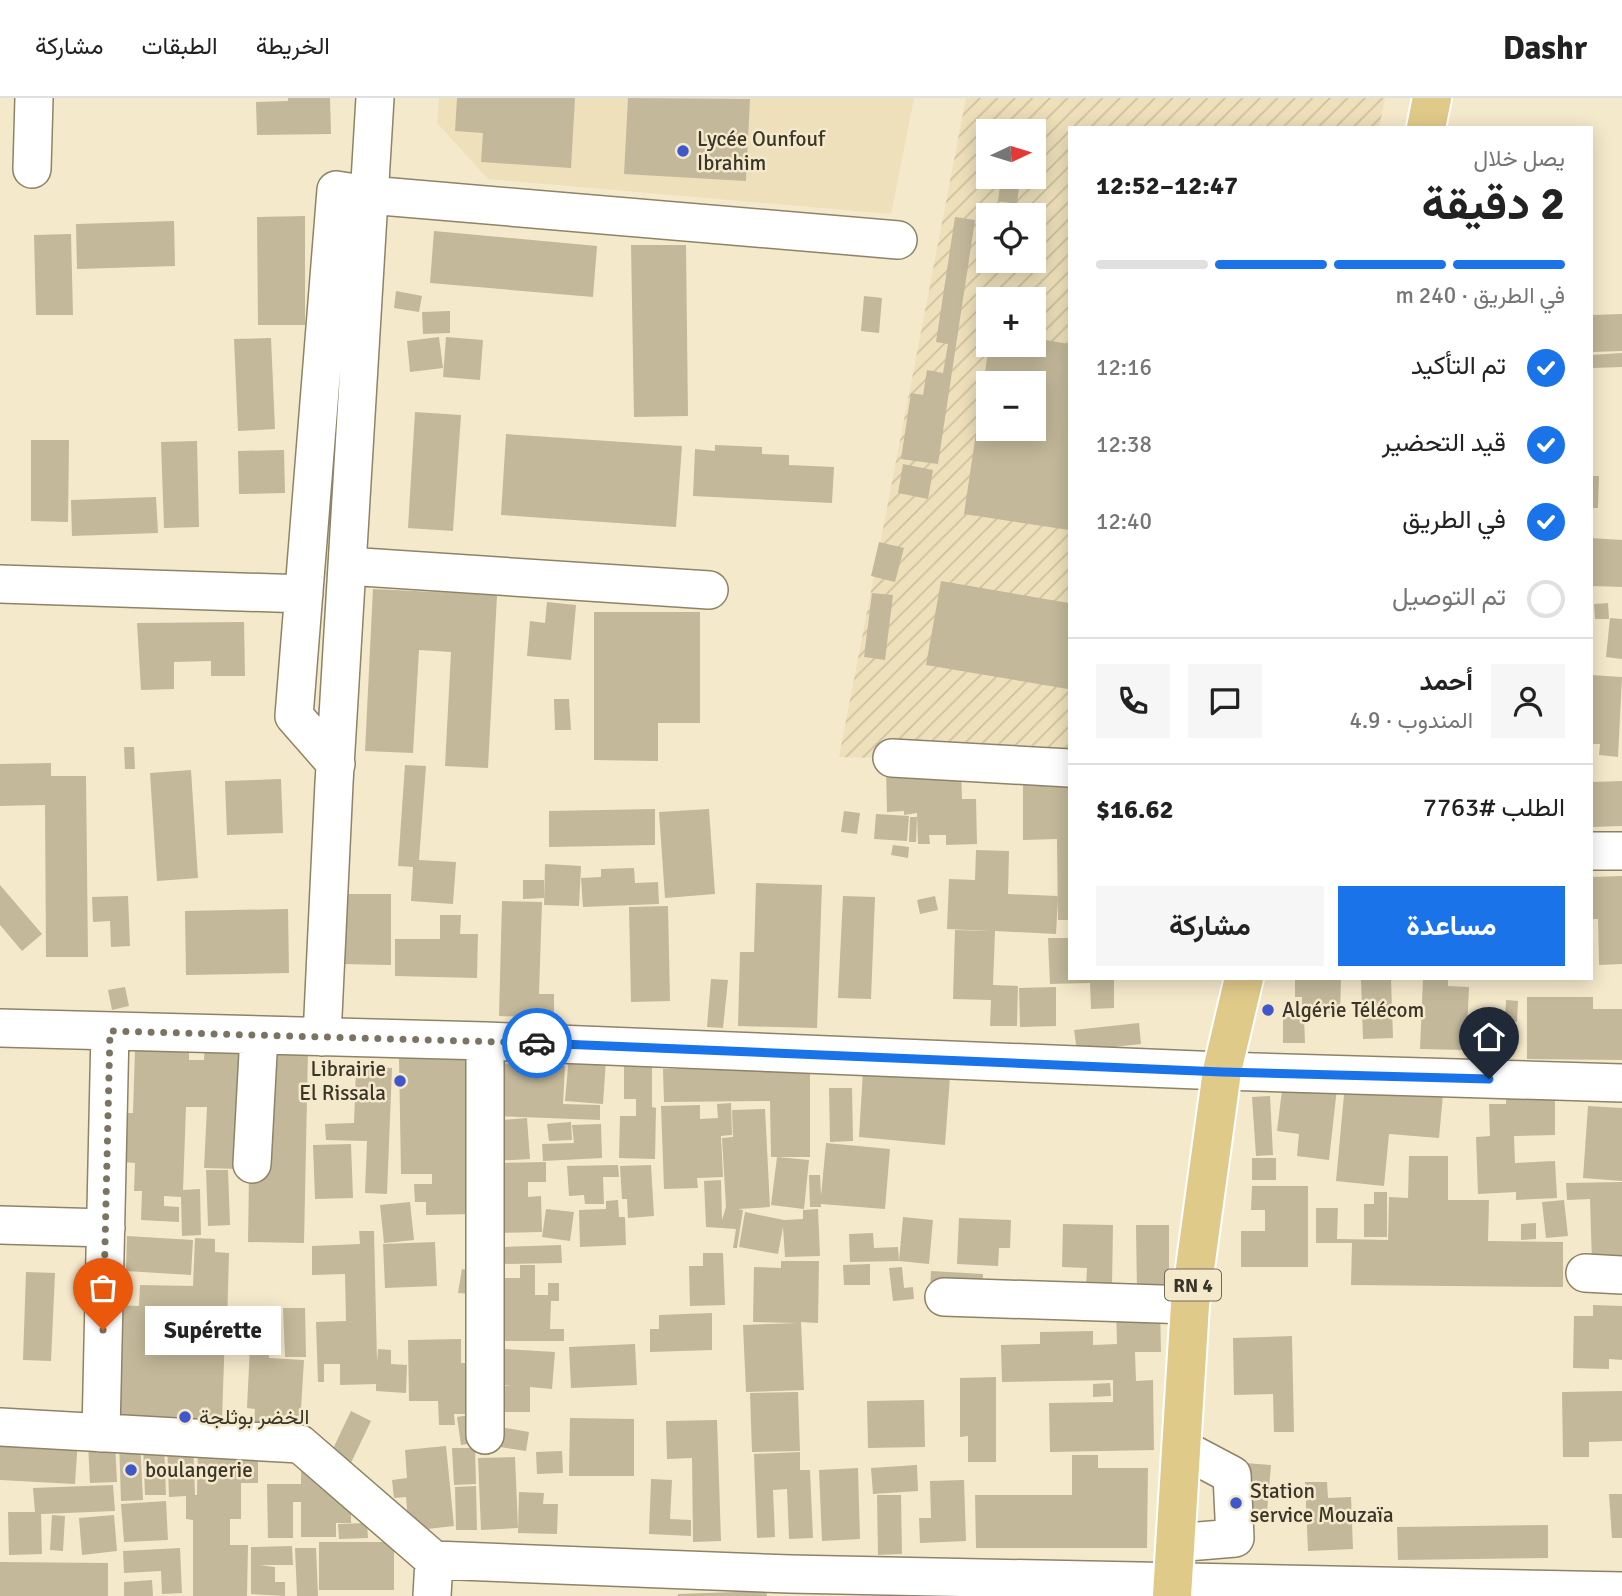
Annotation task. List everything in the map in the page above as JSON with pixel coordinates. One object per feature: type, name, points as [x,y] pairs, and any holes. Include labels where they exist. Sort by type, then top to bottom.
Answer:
[{"type":"main road","points":[[1426,126],[1432,98]]},
{"type":"main road","name":"RN 4","points":[[1172,1588],[1190,1306],[1222,1072],[1244,980]]},
{"type":"street","points":[[32,169],[34,98]]},
{"type":"street","points":[[322,1037],[375,98]]},
{"type":"street","points":[[336,764],[294,716],[336,190],[898,240]]},
{"type":"street","points":[[348,566],[709,590]]},
{"type":"street","points":[[0,584],[304,594]]},
{"type":"street","points":[[892,758],[1068,768]]},
{"type":"street","points":[[1593,851],[1622,851]]},
{"type":"street","points":[[0,1028],[485,1041],[1222,1072],[1622,1083]]},
{"type":"street","points":[[101,1433],[110,1031]]},
{"type":"street","points":[[253,1164],[259,1035]]},
{"type":"street","points":[[485,1041],[485,1435]]},
{"type":"street","points":[[0,1225],[106,1228]]},
{"type":"street","points":[[1585,1273],[1622,1275]]},
{"type":"street","points":[[944,1297],[1190,1306]]},
{"type":"street","points":[[0,1427],[300,1444],[434,1560],[790,1585],[1568,1594],[1622,1591]]},
{"type":"street","points":[[1175,1543],[1236,1538],[1232,1475],[1181,1448]]},
{"type":"street","points":[[432,1596],[434,1560]]},
{"type":"shaded area","name":"Lycée Ounfouf Ibrahim","points":[[439,98],[914,98],[891,214],[488,179],[437,123]]},
{"type":"shaded area","points":[[966,98],[1385,98],[1379,126],[1068,126],[1068,763],[839,757]]},
{"type":"building","points":[[288,98],[330,98],[331,134],[257,135],[256,102],[288,101]]},
{"type":"building","points":[[457,98],[575,98],[571,168],[481,162],[483,133],[455,131]]},
{"type":"building","points":[[628,98],[750,99],[746,181],[624,174]]},
{"type":"building","points":[[1000,189],[1019,189],[1017,203],[998,201]]},
{"type":"building","points":[[305,216],[305,325],[258,325],[257,217]]},
{"type":"building","points":[[955,217],[975,220],[938,464],[901,459],[911,393],[923,395],[927,370],[943,373],[948,344],[936,342]]},
{"type":"building","points":[[174,221],[175,266],[77,269],[76,224]]},
{"type":"building","points":[[434,231],[597,246],[593,297],[430,283]]},
{"type":"building","points":[[71,234],[73,315],[36,315],[34,235]]},
{"type":"building","points":[[631,245],[686,245],[688,416],[634,417]]},
{"type":"building","points":[[396,291],[422,296],[419,312],[394,308]]},
{"type":"building","points":[[864,296],[882,298],[879,333],[861,331]]},
{"type":"building","points":[[450,311],[450,333],[423,334],[422,312]]},
{"type":"building","points":[[1622,314],[1622,351],[1593,352],[1593,315]]},
{"type":"building","points":[[439,337],[443,368],[410,372],[407,341]]},
{"type":"building","points":[[446,337],[483,340],[480,380],[443,377]]},
{"type":"building","points":[[271,338],[275,429],[238,431],[234,339]]},
{"type":"building","points":[[1046,340],[1068,344],[1068,530],[964,514],[976,433],[976,441],[1046,441],[1046,371],[985,371],[987,357],[1046,357]]},
{"type":"building","points":[[1622,353],[1622,367],[1593,368],[1593,355]]},
{"type":"building","points":[[415,412],[461,415],[453,531],[408,528]]},
{"type":"building","points":[[506,434],[682,446],[676,527],[501,515]]},
{"type":"building","points":[[31,440],[69,440],[68,522],[31,521]]},
{"type":"building","points":[[197,441],[199,527],[164,528],[161,442]]},
{"type":"building","points":[[715,445],[762,447],[762,454],[789,455],[789,465],[834,467],[832,503],[693,496],[695,449],[715,451]]},
{"type":"building","points":[[284,450],[285,493],[239,494],[238,451]]},
{"type":"building","points":[[903,464],[933,470],[928,499],[898,493]]},
{"type":"building","points":[[1593,476],[1599,476],[1598,508],[1593,508]]},
{"type":"building","points":[[156,497],[158,533],[72,536],[71,500]]},
{"type":"building","points":[[1593,538],[1622,540],[1622,587],[1593,586]]},
{"type":"building","points":[[879,542],[904,548],[895,582],[871,576]]},
{"type":"building","points":[[941,581],[1068,603],[1068,689],[926,665]]},
{"type":"building","points":[[373,589],[497,595],[488,768],[445,766],[451,652],[419,650],[413,753],[365,751]]},
{"type":"building","points":[[872,593],[893,595],[885,660],[864,657]]},
{"type":"building","points":[[547,602],[576,605],[571,660],[527,656],[530,621],[545,623]]},
{"type":"building","points":[[1608,603],[1609,619],[1595,619],[1594,604]]},
{"type":"building","points":[[594,612],[700,612],[700,723],[658,723],[658,761],[594,760]]},
{"type":"building","points":[[1610,618],[1622,619],[1622,659],[1606,657]]},
{"type":"building","points":[[244,622],[245,676],[211,676],[211,661],[174,662],[174,689],[141,690],[137,623]]},
{"type":"building","points":[[1593,675],[1622,677],[1618,757],[1599,755],[1600,744],[1593,744]]},
{"type":"building","points":[[554,699],[569,699],[571,730],[555,730]]},
{"type":"building","points":[[124,747],[134,747],[135,769],[125,769]]},
{"type":"building","points":[[51,763],[51,776],[86,776],[88,957],[46,957],[45,805],[0,806],[0,764]]},
{"type":"building","points":[[405,765],[426,766],[419,860],[456,862],[453,904],[411,901],[413,867],[398,866]]},
{"type":"building","points":[[961,765],[962,799],[976,799],[977,844],[946,845],[946,835],[929,835],[930,844],[918,844],[917,813],[904,815],[904,811],[887,812],[886,768]]},
{"type":"building","points":[[191,770],[198,878],[157,881],[150,773]]},
{"type":"building","points":[[1068,774],[1068,920],[1058,920],[1057,839],[1023,840],[1023,775]]},
{"type":"building","points":[[281,779],[283,833],[227,835],[225,781]]},
{"type":"building","points":[[1622,781],[1622,826],[1593,827],[1593,782]]},
{"type":"building","points":[[655,809],[655,845],[549,847],[549,811]]},
{"type":"building","points":[[709,809],[715,894],[665,898],[659,812]]},
{"type":"building","points":[[844,811],[860,813],[857,834],[841,832]]},
{"type":"building","points":[[876,814],[909,816],[907,841],[874,839]]},
{"type":"building","points":[[910,817],[917,817],[916,842],[909,842]]},
{"type":"building","points":[[893,845],[909,847],[908,858],[891,855]]},
{"type":"building","points":[[976,850],[1009,851],[1008,894],[1058,896],[1056,934],[995,931],[993,985],[1018,986],[1017,1026],[990,1026],[991,1000],[953,999],[955,930],[990,931],[947,929],[949,879],[975,880]]},
{"type":"building","points":[[545,864],[581,866],[579,906],[544,905]]},
{"type":"building","points":[[634,868],[635,883],[658,882],[659,904],[583,907],[581,878],[601,877],[601,869]]},
{"type":"building","points":[[1622,876],[1622,964],[1599,965],[1598,919],[1593,919],[1593,877]]},
{"type":"building","points":[[523,880],[544,880],[544,898],[523,899]]},
{"type":"building","points":[[756,883],[822,885],[817,1028],[738,1026],[740,952],[754,952]]},
{"type":"building","points":[[0,885],[42,934],[22,951],[0,925]]},
{"type":"building","points":[[340,894],[391,894],[391,965],[340,964]]},
{"type":"building","points":[[128,896],[130,946],[111,947],[110,921],[93,922],[92,897]]},
{"type":"building","points":[[843,896],[875,897],[871,999],[838,998]]},
{"type":"building","points":[[935,896],[938,910],[920,914],[917,900]]},
{"type":"building","points":[[502,901],[542,902],[539,994],[554,994],[554,1018],[499,1016]]},
{"type":"building","points":[[668,906],[670,1001],[631,1002],[629,907]]},
{"type":"building","points":[[288,909],[289,973],[186,975],[185,911]]},
{"type":"building","points":[[440,915],[461,915],[460,934],[478,934],[477,978],[395,976],[395,939],[440,939]]},
{"type":"building","points":[[1048,938],[1068,938],[1068,980],[1114,980],[1114,1008],[1091,1009],[1090,983],[1050,984]]},
{"type":"building","points":[[711,979],[728,980],[723,1028],[707,1027]]},
{"type":"building","points":[[1295,980],[1341,980],[1340,1014],[1302,1013],[1302,997],[1295,997]]},
{"type":"building","points":[[1361,980],[1391,980],[1393,1038],[1363,1039]]},
{"type":"building","points":[[1423,980],[1448,980],[1448,986],[1469,987],[1466,1050],[1420,1049]]},
{"type":"building","points":[[125,987],[129,1006],[112,1010],[108,990]]},
{"type":"building","points":[[1056,987],[1056,1026],[1020,1027],[1019,988]]},
{"type":"building","points":[[1527,997],[1593,997],[1593,1009],[1622,1009],[1622,1060],[1527,1059]]},
{"type":"building","points":[[1506,1000],[1518,1001],[1517,1022],[1505,1022]]},
{"type":"building","points":[[1283,1017],[1304,1017],[1305,1043],[1283,1043]]},
{"type":"building","points":[[1139,1023],[1141,1044],[1077,1051],[1074,1030]]},
{"type":"building","points":[[205,1043],[243,1045],[238,1169],[204,1168],[207,1107],[186,1107],[183,1190],[200,1189],[201,1235],[182,1236],[181,1197],[164,1196],[164,1206],[179,1207],[179,1222],[141,1220],[142,1191],[134,1191],[135,1163],[122,1162],[124,1113],[133,1113],[135,1049],[189,1051],[189,1060],[204,1060]]},
{"type":"building","points":[[275,1049],[308,1050],[304,1243],[248,1242],[249,1173]]},
{"type":"building","points":[[470,1055],[473,1214],[426,1215],[426,1202],[415,1202],[414,1184],[432,1184],[432,1174],[401,1174],[399,1056]]},
{"type":"building","points":[[569,1056],[606,1059],[603,1104],[565,1101]]},
{"type":"building","points":[[496,1063],[565,1066],[563,1104],[600,1105],[600,1120],[493,1116]]},
{"type":"building","points":[[810,1065],[810,1157],[771,1157],[770,1101],[664,1102],[663,1069]]},
{"type":"building","points":[[624,1066],[652,1066],[652,1107],[656,1108],[655,1159],[619,1158],[620,1116],[636,1116],[636,1099],[624,1099]]},
{"type":"building","points":[[356,1067],[392,1068],[387,1194],[365,1193],[367,1141],[326,1140],[325,1124],[354,1123]]},
{"type":"building","points":[[863,1071],[950,1077],[945,1145],[859,1137]]},
{"type":"building","points":[[1283,1082],[1337,1088],[1329,1160],[1297,1156],[1299,1134],[1277,1131]]},
{"type":"building","points":[[1345,1084],[1443,1094],[1439,1138],[1389,1134],[1384,1186],[1336,1181]]},
{"type":"building","points":[[829,1088],[852,1088],[853,1141],[830,1142]]},
{"type":"building","points":[[1555,1094],[1555,1135],[1514,1136],[1515,1163],[1555,1161],[1557,1198],[1516,1200],[1516,1192],[1478,1194],[1476,1137],[1490,1136],[1489,1104],[1506,1104],[1506,1095]]},
{"type":"building","points":[[1270,1096],[1273,1155],[1256,1156],[1252,1097]]},
{"type":"building","points":[[731,1103],[732,1135],[721,1136],[723,1177],[697,1178],[698,1188],[664,1189],[661,1106],[700,1105],[700,1119],[718,1118],[717,1104]]},
{"type":"building","points":[[1588,1106],[1622,1108],[1622,1181],[1583,1178]]},
{"type":"building","points":[[765,1109],[770,1207],[738,1209],[743,1210],[737,1248],[733,1248],[736,1229],[706,1227],[704,1181],[721,1180],[722,1220],[726,1207],[722,1138],[733,1137],[732,1110]]},
{"type":"building","points":[[527,1118],[530,1159],[491,1161],[488,1121]]},
{"type":"building","points":[[571,1122],[572,1140],[549,1141],[547,1124]]},
{"type":"building","points":[[601,1124],[602,1158],[543,1161],[542,1144],[574,1143],[572,1125]]},
{"type":"building","points":[[826,1143],[890,1149],[885,1209],[821,1204],[821,1207],[810,1207],[809,1175],[820,1175],[821,1196]]},
{"type":"building","points":[[351,1144],[353,1198],[315,1199],[313,1145]]},
{"type":"building","points":[[1409,1156],[1448,1156],[1448,1200],[1489,1200],[1488,1241],[1563,1242],[1563,1287],[1351,1285],[1352,1243],[1316,1243],[1316,1208],[1338,1208],[1337,1239],[1388,1240],[1389,1197],[1408,1198]]},
{"type":"building","points":[[777,1157],[809,1160],[804,1209],[771,1205]]},
{"type":"building","points":[[1252,1158],[1276,1158],[1276,1180],[1252,1180]]},
{"type":"building","points":[[546,1162],[546,1182],[528,1182],[528,1197],[541,1196],[542,1232],[495,1233],[493,1163]]},
{"type":"building","points":[[618,1165],[619,1177],[603,1177],[604,1204],[585,1204],[584,1195],[569,1196],[567,1166]]},
{"type":"building","points":[[651,1165],[654,1216],[628,1218],[627,1199],[622,1199],[620,1166]]},
{"type":"building","points":[[206,1170],[228,1170],[230,1225],[208,1226]]},
{"type":"building","points":[[1622,1182],[1622,1263],[1592,1264],[1590,1199],[1567,1200],[1566,1183]]},
{"type":"building","points":[[1252,1186],[1308,1186],[1308,1267],[1241,1267],[1241,1231],[1265,1231],[1265,1210],[1251,1210]]},
{"type":"building","points":[[1374,1192],[1387,1192],[1387,1237],[1364,1237],[1364,1204],[1374,1204]]},
{"type":"building","points":[[618,1200],[619,1217],[625,1217],[626,1245],[580,1247],[579,1210],[606,1209],[606,1201]]},
{"type":"building","points":[[1564,1200],[1568,1236],[1546,1238],[1542,1202]]},
{"type":"building","points":[[410,1202],[414,1240],[384,1243],[380,1205]]},
{"type":"building","points":[[546,1209],[574,1212],[570,1241],[542,1237]]},
{"type":"building","points":[[818,1209],[820,1256],[785,1257],[783,1227],[778,1254],[739,1247],[745,1212],[784,1220],[803,1219],[803,1210]]},
{"type":"building","points":[[903,1217],[933,1220],[929,1264],[899,1261]]},
{"type":"building","points":[[959,1218],[1011,1220],[1010,1248],[999,1248],[998,1266],[957,1264]]},
{"type":"building","points":[[1536,1223],[1536,1239],[1521,1240],[1521,1224]]},
{"type":"building","points":[[1063,1224],[1113,1225],[1112,1287],[1086,1287],[1087,1268],[1062,1267]]},
{"type":"building","points":[[1136,1225],[1169,1225],[1169,1292],[1137,1293]]},
{"type":"building","points":[[359,1231],[374,1231],[377,1362],[378,1349],[391,1350],[391,1364],[407,1365],[406,1393],[376,1391],[376,1384],[340,1385],[340,1364],[324,1364],[324,1382],[318,1382],[316,1322],[346,1321],[345,1274],[312,1275],[312,1246],[360,1244]]},
{"type":"building","points":[[873,1233],[874,1248],[898,1247],[899,1261],[850,1262],[849,1234]]},
{"type":"building","points":[[127,1236],[193,1240],[191,1275],[126,1271]]},
{"type":"building","points":[[195,1238],[215,1239],[215,1252],[229,1253],[227,1325],[186,1324],[186,1330],[225,1332],[222,1419],[110,1415],[114,1305],[139,1306],[140,1285],[193,1286]]},
{"type":"building","points":[[435,1242],[437,1286],[385,1288],[383,1244]]},
{"type":"building","points":[[561,1245],[562,1263],[501,1264],[501,1247]]},
{"type":"building","points":[[703,1253],[723,1253],[725,1305],[690,1306],[689,1266],[703,1266]]},
{"type":"building","points":[[781,1261],[819,1261],[818,1323],[801,1322],[804,1390],[746,1392],[743,1325],[798,1323],[753,1322],[754,1267],[781,1268]]},
{"type":"building","points":[[870,1264],[870,1285],[844,1285],[843,1265]]},
{"type":"building","points":[[520,1265],[535,1265],[535,1295],[548,1295],[548,1283],[559,1283],[559,1301],[551,1301],[550,1329],[564,1329],[564,1341],[499,1341],[499,1278],[520,1278]]},
{"type":"building","points":[[902,1267],[904,1288],[913,1287],[914,1299],[893,1301],[889,1268]]},
{"type":"building","points":[[462,1269],[476,1271],[473,1294],[458,1293]]},
{"type":"building","points":[[931,1271],[983,1274],[982,1292],[930,1289]]},
{"type":"building","points":[[26,1272],[55,1273],[51,1361],[23,1360]]},
{"type":"building","points":[[1593,1305],[1622,1306],[1622,1360],[1609,1359],[1609,1369],[1573,1368],[1574,1316],[1593,1316]]},
{"type":"building","points":[[1116,1307],[1160,1307],[1161,1352],[1135,1352],[1136,1381],[1153,1380],[1154,1450],[1050,1452],[1049,1403],[1113,1402],[1113,1380],[1002,1382],[1001,1345],[1040,1344],[1040,1332],[1093,1331],[1093,1345],[1117,1344]]},
{"type":"building","points":[[283,1308],[305,1308],[306,1357],[285,1357]]},
{"type":"building","points":[[712,1313],[712,1350],[650,1352],[650,1329],[659,1329],[659,1315]]},
{"type":"building","points":[[251,1325],[270,1326],[269,1358],[304,1360],[300,1425],[254,1424],[255,1409],[247,1408]]},
{"type":"building","points":[[1292,1336],[1294,1432],[1274,1432],[1273,1394],[1234,1395],[1233,1338]]},
{"type":"building","points":[[461,1339],[461,1363],[475,1363],[475,1414],[454,1414],[455,1425],[439,1425],[438,1401],[409,1401],[408,1340]]},
{"type":"building","points":[[635,1344],[637,1385],[571,1388],[569,1347]]},
{"type":"building","points":[[504,1349],[555,1352],[552,1389],[530,1387],[530,1412],[492,1412],[492,1386],[512,1386],[501,1385]]},
{"type":"building","points":[[996,1377],[996,1462],[968,1462],[968,1436],[960,1437],[960,1378]]},
{"type":"building","points":[[1110,1383],[1111,1396],[1093,1397],[1093,1384]]},
{"type":"building","points":[[1622,1391],[1622,1441],[1589,1442],[1589,1457],[1563,1457],[1562,1392]]},
{"type":"building","points":[[798,1392],[800,1451],[752,1452],[750,1393]]},
{"type":"building","points":[[924,1400],[925,1447],[868,1448],[867,1401]]},
{"type":"building","points":[[351,1411],[371,1421],[350,1465],[330,1455]]},
{"type":"building","points":[[475,1414],[479,1442],[461,1445],[457,1417]]},
{"type":"building","points":[[570,1418],[634,1419],[634,1476],[569,1476]]},
{"type":"building","points":[[717,1420],[721,1541],[693,1542],[692,1458],[667,1459],[666,1421]]},
{"type":"building","points":[[489,1425],[529,1432],[526,1451],[486,1445]]},
{"type":"building","points":[[0,1435],[78,1439],[75,1484],[0,1480]]},
{"type":"building","name":"boulangerie","points":[[140,1439],[143,1500],[121,1501],[119,1440]]},
{"type":"building","points":[[193,1441],[195,1495],[198,1442],[258,1443],[258,1483],[241,1483],[241,1519],[230,1519],[230,1545],[248,1545],[247,1596],[193,1596],[193,1520],[186,1519],[186,1496],[169,1497],[167,1442]]},
{"type":"building","points":[[115,1443],[117,1482],[90,1483],[88,1444]]},
{"type":"building","points":[[164,1444],[166,1495],[145,1495],[143,1445]]},
{"type":"building","points":[[446,1446],[454,1526],[409,1531],[406,1497],[394,1498],[392,1480],[407,1478],[405,1450]]},
{"type":"building","points":[[452,1448],[475,1448],[476,1484],[454,1485]]},
{"type":"building","points":[[562,1451],[563,1473],[537,1474],[536,1452]]},
{"type":"building","points":[[800,1452],[800,1470],[810,1470],[813,1538],[789,1539],[787,1489],[773,1490],[775,1537],[757,1538],[754,1454]]},
{"type":"building","points":[[1072,1455],[1098,1455],[1098,1468],[1148,1468],[1147,1548],[976,1548],[975,1495],[1072,1495]]},
{"type":"building","points":[[515,1457],[518,1528],[481,1530],[478,1458]]},
{"type":"building","points":[[1231,1462],[1271,1465],[1267,1512],[1228,1509]]},
{"type":"building","points":[[917,1465],[918,1491],[873,1494],[871,1468]]},
{"type":"building","points":[[301,1467],[322,1467],[322,1490],[337,1490],[337,1502],[351,1502],[351,1523],[336,1523],[336,1537],[301,1537],[301,1502],[293,1502],[293,1538],[268,1538],[267,1484],[301,1484]]},
{"type":"building","points":[[858,1468],[860,1539],[822,1541],[819,1470]]},
{"type":"building","points":[[651,1479],[672,1480],[670,1519],[691,1520],[691,1536],[649,1534]]},
{"type":"building","points":[[964,1480],[966,1541],[920,1543],[919,1518],[931,1518],[930,1481]]},
{"type":"building","points":[[1305,1482],[1327,1482],[1328,1498],[1351,1497],[1353,1549],[1308,1551]]},
{"type":"building","points":[[113,1485],[115,1511],[41,1514],[42,1554],[9,1555],[8,1512],[35,1512],[33,1488]]},
{"type":"building","points":[[476,1486],[477,1530],[456,1530],[455,1487]]},
{"type":"building","points":[[519,1492],[544,1493],[543,1504],[558,1504],[557,1534],[518,1533]]},
{"type":"building","points":[[1609,1494],[1622,1494],[1622,1538],[1612,1538]]},
{"type":"building","points":[[877,1495],[901,1495],[902,1554],[878,1555]]},
{"type":"building","points":[[166,1501],[168,1540],[124,1542],[121,1504]]},
{"type":"building","points":[[52,1515],[65,1516],[63,1551],[50,1550]]},
{"type":"building","points":[[114,1515],[117,1551],[82,1555],[79,1518]]},
{"type":"building","points":[[367,1523],[368,1538],[339,1539],[338,1524]]},
{"type":"building","points":[[1548,1525],[1548,1558],[1398,1560],[1397,1527]]},
{"type":"building","points":[[319,1542],[394,1542],[394,1590],[319,1590]]},
{"type":"building","points":[[292,1546],[293,1565],[259,1565],[275,1567],[275,1582],[285,1582],[285,1596],[251,1594],[251,1547]]},
{"type":"building","points":[[180,1548],[182,1593],[162,1594],[161,1571],[124,1573],[123,1551]]},
{"type":"building","points":[[295,1548],[316,1548],[318,1596],[297,1596]]},
{"type":"building","points":[[0,1562],[108,1563],[108,1596],[0,1596]]},
{"type":"building","points":[[152,1580],[153,1596],[124,1596],[124,1582]]},
{"type":"building","points":[[766,1591],[767,1596],[678,1596],[678,1594]]},
{"type":"way so far","points":[[103,1330],[110,1031],[537,1043]]},
{"type":"place","name":"Lycée Ounfouf Ibrahim","points":[[683,151]]},
{"type":"place","name":"Algérie Télécom","points":[[1268,1010]]},
{"type":"place","name":"Librairie El Rissala","points":[[400,1081]]},
{"type":"place","name":"Supérette","points":[[103,1330]]},
{"type":"place","name":"الخضر بوثلجة","points":[[185,1417]]},
{"type":"place","name":"boulangerie","points":[[131,1470]]},
{"type":"place","name":"Station service Mouzaïa","points":[[1236,1503]]},
{"type":"route","points":[[537,1043],[1222,1072],[1489,1079]]}]
